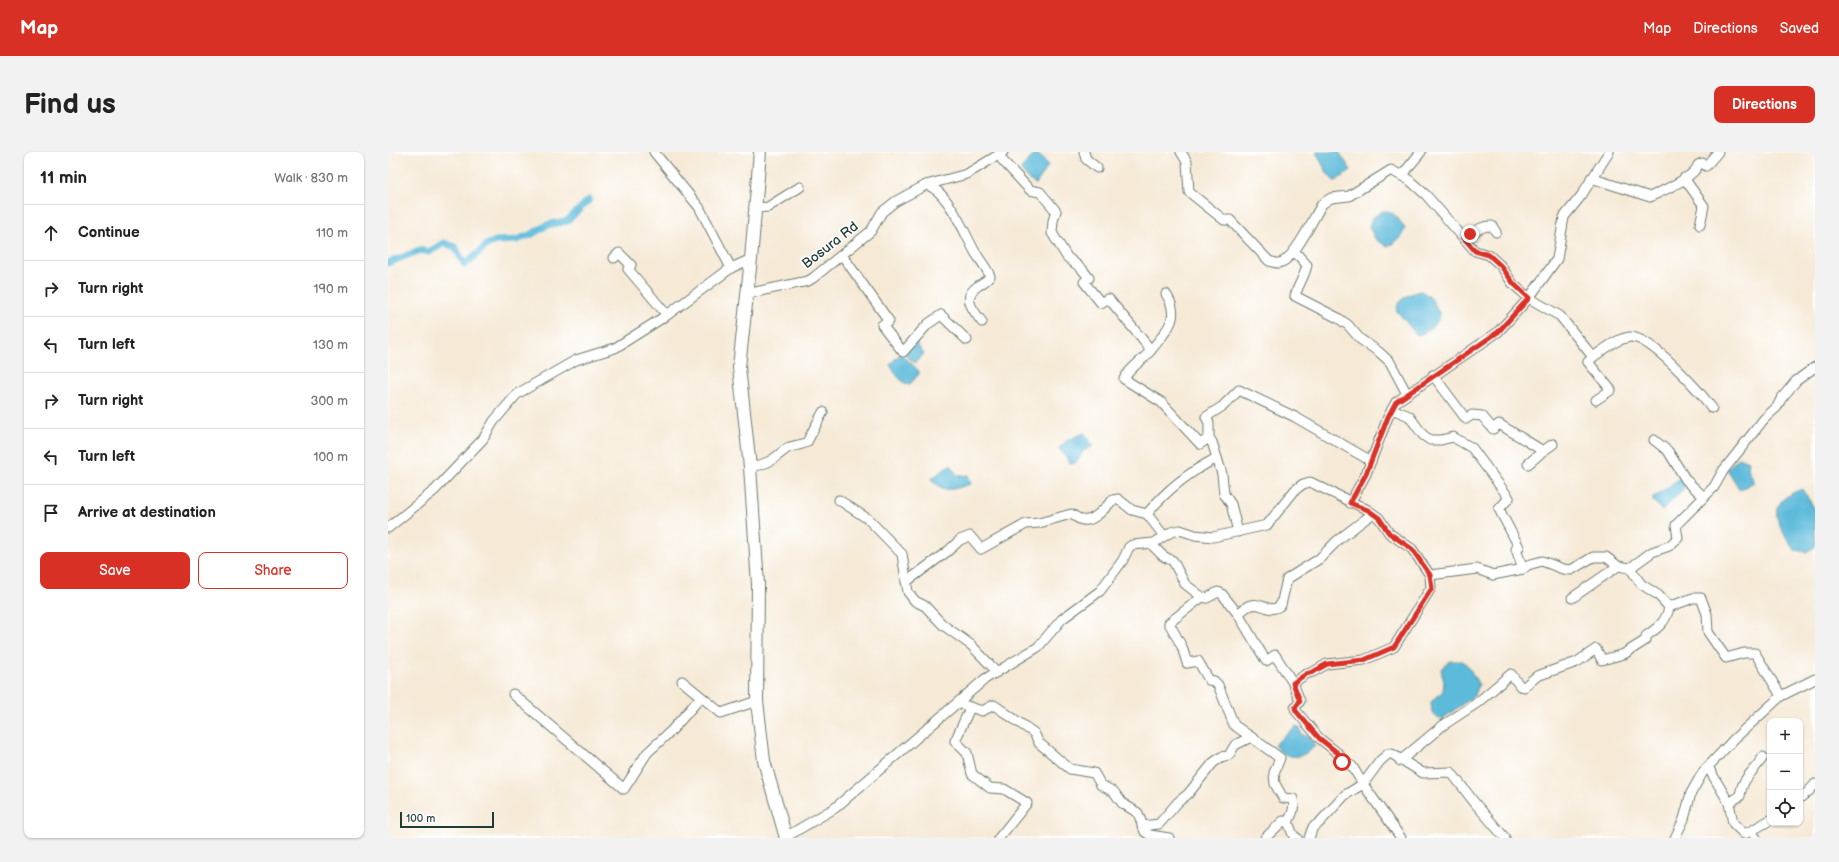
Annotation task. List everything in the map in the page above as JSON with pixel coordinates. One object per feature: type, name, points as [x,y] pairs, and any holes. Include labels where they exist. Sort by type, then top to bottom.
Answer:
[{"type":"main road","points":[[760,152],[751,260],[739,367],[750,467],[758,584],[757,701],[764,761],[785,837]]},
{"type":"street","points":[[654,152],[699,207],[731,268]]},
{"type":"street","points":[[1084,152],[1086,159],[1097,168]]},
{"type":"street","points":[[1181,152],[1187,162],[1189,192],[1224,220],[1230,220],[1269,261],[1278,263],[1283,262],[1295,252],[1322,204],[1327,200],[1349,196],[1391,170],[1402,175],[1437,205],[1475,251],[1489,255],[1501,266],[1514,284],[1529,298],[1560,316],[1593,357]]},
{"type":"street","points":[[1402,175],[1421,152]]},
{"type":"street","points":[[1350,503],[1366,474],[1396,402],[1433,375],[1498,332],[1529,298],[1557,259],[1564,217],[1581,196],[1591,178],[1609,152]]},
{"type":"street","points":[[1591,178],[1650,197],[1684,178],[1697,169],[1698,164],[1702,163],[1706,166],[1718,152]]},
{"type":"street","points":[[1001,154],[1002,161],[1030,190],[1040,192],[1056,211],[1052,233],[1067,257],[1082,269],[1089,278],[1084,282],[1101,303],[1109,299],[1151,350]]},
{"type":"street","name":"Bosura Rd","points":[[746,294],[808,281],[871,231],[882,212],[896,201],[926,185],[968,174],[1001,154]]},
{"type":"street","points":[[1684,178],[1704,206],[1700,226]]},
{"type":"street","points":[[926,185],[931,186],[936,190],[950,206],[990,276],[970,292],[968,297],[975,313],[982,322]]},
{"type":"street","points":[[756,208],[768,207],[800,187]]},
{"type":"street","points":[[1464,238],[1481,227],[1492,226],[1496,232]]},
{"type":"street","points":[[1295,252],[1307,265],[1306,273],[1297,287],[1295,296],[1338,318],[1348,325],[1360,339],[1379,352],[1390,362],[1407,394]]},
{"type":"street","points":[[614,258],[619,253],[631,265],[628,269],[667,315]]},
{"type":"street","points":[[842,255],[889,321],[882,325],[903,352],[928,324],[941,315],[967,340]]},
{"type":"street","points":[[388,528],[435,490],[483,440],[494,421],[517,394],[576,360],[615,348],[667,315],[731,268],[751,260]]},
{"type":"street","points":[[1166,294],[1173,304],[1174,313],[1172,322],[1146,356],[1127,372],[1124,379],[1161,402],[1200,444],[1209,438]]},
{"type":"street","points":[[1596,400],[1611,390],[1588,362],[1618,340],[1632,337],[1639,339],[1669,361],[1688,379],[1712,408]]},
{"type":"street","points":[[1430,575],[1477,569],[1493,575],[1522,569],[1528,565],[1542,561],[1563,569],[1571,570],[1593,557],[1606,557],[1618,566],[1630,568],[1652,552],[1670,546],[1678,538],[1676,526],[1714,487],[1723,471],[1764,419],[1777,407],[1781,399],[1796,381],[1815,368]]},
{"type":"street","points":[[1433,375],[1466,419],[1472,414],[1482,416],[1493,429],[1499,424],[1543,451]]},
{"type":"street","points":[[1238,532],[1231,504],[1224,494],[1222,474],[1212,442],[1209,438],[1209,423],[1206,417],[1223,406],[1239,390],[1295,417],[1371,461]]},
{"type":"street","points":[[1392,409],[1409,416],[1424,435],[1430,440],[1441,440],[1453,437],[1472,448],[1509,498],[1499,509],[1519,547],[1516,549],[1522,569]]},
{"type":"street","points":[[750,467],[766,464],[774,460],[786,449],[807,442],[823,412]]},
{"type":"street","points":[[1654,440],[1668,451],[1686,480],[1704,497]]},
{"type":"street","points":[[1528,464],[1553,444]]},
{"type":"street","points":[[1147,514],[1160,498],[1176,483],[1191,472],[1217,458]]},
{"type":"street","points":[[785,837],[835,808],[985,679],[1038,647],[1062,619],[1100,591],[1123,560],[1129,547],[1132,545],[1154,543],[1171,532],[1180,530],[1195,535],[1213,537],[1267,525],[1295,490],[1302,484],[1310,482],[1379,518],[1395,538],[1412,549],[1430,575],[1432,588],[1394,647],[1364,660],[1327,664],[1313,672],[1306,674],[1293,683]]},
{"type":"street","points":[[906,582],[948,551],[960,540],[968,536],[970,536],[981,549],[1026,524],[1039,523],[1071,514],[1081,520],[1086,520],[1106,508],[1113,500],[1118,499],[1132,510],[1147,514],[1164,536]]},
{"type":"street","points":[[839,500],[868,519],[902,554],[908,592],[915,601],[929,609],[944,625],[971,644],[997,672]]},
{"type":"street","points":[[1238,614],[1250,605],[1256,604],[1269,609],[1276,609],[1282,605],[1287,579],[1319,559],[1338,540],[1372,514]]},
{"type":"street","points":[[1154,543],[1154,547],[1163,556],[1174,561],[1186,584],[1202,597],[1207,598],[1218,592],[1227,600],[1238,614],[1266,662],[1275,656],[1293,683],[1300,701],[1295,708],[1296,711],[1319,738],[1339,754],[1342,762],[1352,766],[1401,838]]},
{"type":"street","points":[[1572,598],[1618,566]]},
{"type":"street","points":[[1400,761],[1442,726],[1477,703],[1511,674],[1520,686],[1524,687],[1537,676],[1577,662],[1596,649],[1602,660],[1624,654],[1646,640],[1646,636],[1660,626],[1668,616],[1669,607],[1658,594],[1641,584],[1630,568]]},
{"type":"street","points":[[1202,597],[1169,623],[1182,647],[1187,663],[1198,661],[1209,680],[1214,681],[1218,685],[1234,725],[1280,758],[1274,773],[1275,784],[1283,798],[1293,799],[1294,811],[1288,822],[1293,835],[1297,838]]},
{"type":"street","points":[[1669,607],[1693,598],[1701,598],[1707,614],[1708,632],[1726,658],[1744,653],[1755,653],[1781,696]]},
{"type":"street","points":[[1675,838],[1684,819],[1691,794],[1708,767],[1734,740],[1781,696],[1815,679]]},
{"type":"street","points":[[682,681],[721,713],[757,701]]},
{"type":"street","points":[[513,694],[624,789],[647,752],[672,730],[701,697]]},
{"type":"street","points":[[958,703],[982,711],[994,705],[1034,732],[1040,743],[1070,769],[1091,771],[1094,773],[1101,785],[1114,792],[1122,803],[1138,813],[1145,832],[1150,835],[1169,838]]},
{"type":"street","points":[[970,708],[955,741],[967,753],[972,774],[990,788],[1004,789],[1027,803],[999,838]]},
{"type":"street","points":[[1142,826],[1159,824],[1178,802],[1188,794],[1213,763],[1229,755],[1234,745],[1251,737]]},
{"type":"street","points":[[1310,838],[1313,827],[1319,823],[1345,795],[1363,784],[1380,761],[1388,754],[1392,754],[1400,761],[1423,773],[1451,772],[1505,838]]},
{"type":"street","points":[[1729,803],[1740,796],[1741,786],[1746,778],[1757,767],[1763,757]]},
{"type":"street","points":[[1708,767],[1729,803],[1734,823],[1744,834],[1754,835],[1767,823]]},
{"type":"street","points":[[1803,796],[1815,784]]},
{"type":"street","points":[[1265,838],[1283,821],[1288,822]]},
{"type":"water","points":[[1316,152],[1339,152],[1351,170],[1334,181],[1327,173]]},
{"type":"water","points":[[1036,153],[1046,162],[1048,166],[1036,184],[1027,178],[1021,168]]},
{"type":"water","points":[[1383,211],[1387,211],[1394,215],[1405,229],[1398,240],[1387,246],[1376,240],[1369,227],[1372,218]]},
{"type":"water","points":[[1420,291],[1427,295],[1435,304],[1440,315],[1437,322],[1431,328],[1424,333],[1417,335],[1396,310],[1399,302],[1405,297]]},
{"type":"water","points":[[915,342],[924,354],[915,363],[905,354]]},
{"type":"water","points":[[899,355],[904,356],[919,371],[919,374],[909,385],[903,382],[890,364]]},
{"type":"water","points":[[1084,433],[1093,446],[1083,451],[1078,461],[1073,464],[1070,463],[1059,448],[1068,440]]},
{"type":"water","points":[[1740,458],[1749,461],[1748,468],[1754,482],[1740,490],[1727,469]]},
{"type":"water","points":[[950,465],[958,476],[968,475],[971,484],[954,489],[945,489],[931,479]]},
{"type":"water","points":[[1680,478],[1686,486],[1662,511],[1652,499]]},
{"type":"water","points":[[1802,489],[1815,509],[1815,547],[1806,552],[1795,550],[1783,532],[1777,515],[1777,508],[1782,501],[1789,495]]},
{"type":"water","points":[[1449,661],[1463,661],[1468,666],[1479,685],[1475,695],[1441,720],[1432,712],[1431,702],[1443,691],[1444,682],[1441,670]]},
{"type":"water","points":[[1296,726],[1300,728],[1301,734],[1308,737],[1315,746],[1305,754],[1299,756],[1289,756],[1274,745]]},
{"type":"waterway","points":[[388,263],[420,250],[429,252],[444,243],[455,247],[465,265],[488,244],[496,241],[517,240],[532,234],[547,225],[567,221],[589,200]]},
{"type":"route","points":[[1342,762],[1339,754],[1319,738],[1296,711],[1296,705],[1300,703],[1300,701],[1293,683],[1306,674],[1313,672],[1327,664],[1340,664],[1364,660],[1394,647],[1422,606],[1432,588],[1430,575],[1412,549],[1389,533],[1379,518],[1368,510],[1350,503],[1366,474],[1388,417],[1396,402],[1424,381],[1498,332],[1529,298],[1514,284],[1501,266],[1489,255],[1475,251],[1464,238],[1470,234]]}]
